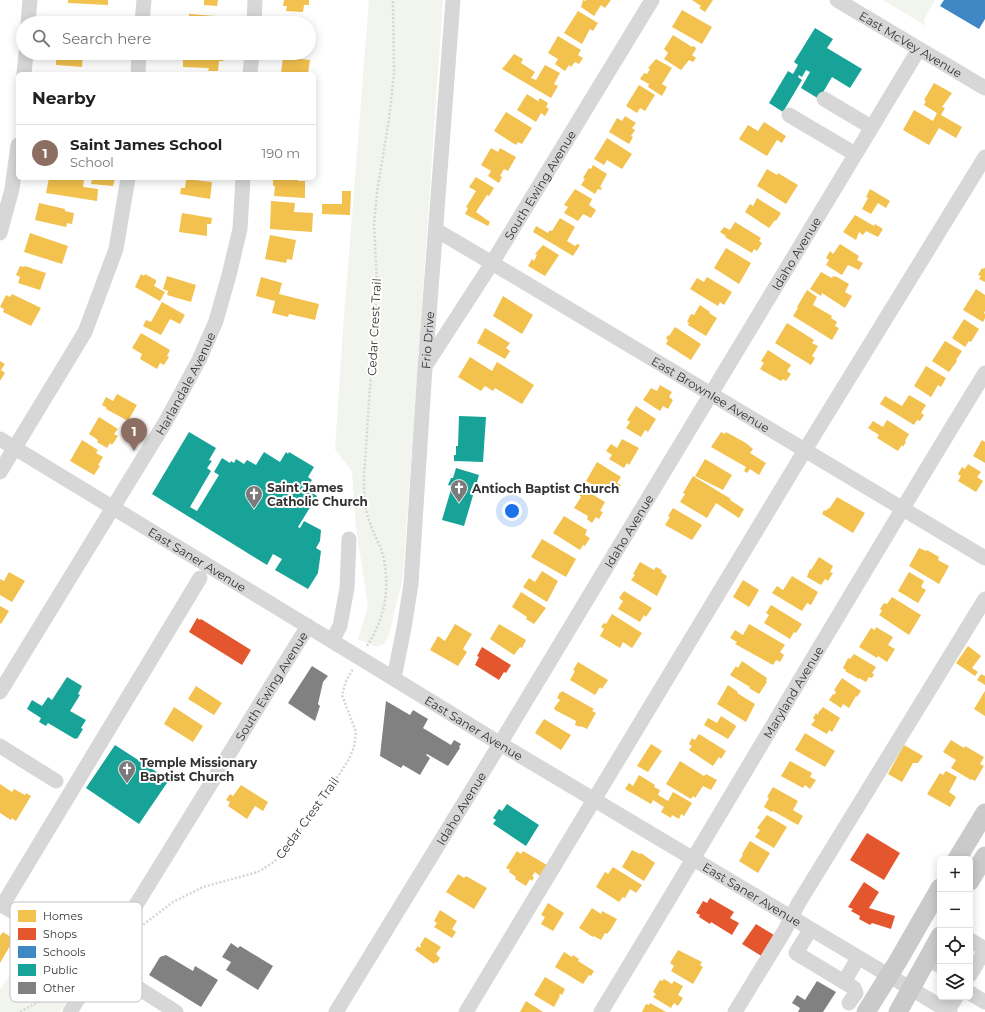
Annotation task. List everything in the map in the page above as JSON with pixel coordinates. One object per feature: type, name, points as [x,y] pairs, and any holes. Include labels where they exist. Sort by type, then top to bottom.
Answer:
[{"type":"main road","points":[[959,856],[985,813]]},
{"type":"main road","points":[[973,876],[985,856]]},
{"type":"main road","points":[[866,1012],[889,976],[938,892]]},
{"type":"main road","points":[[898,1012],[911,989],[934,963],[937,950]]},
{"type":"street","points":[[29,16],[30,0]]},
{"type":"street","points":[[143,16],[144,0]]},
{"type":"street","points":[[254,16],[255,0]]},
{"type":"street","name":"Frio Drive","points":[[394,678],[404,628],[410,584],[452,0]]},
{"type":"street","name":"South Ewing Avenue","points":[[425,368],[492,263],[652,0]]},
{"type":"street","name":"East McVey Avenue","points":[[837,0],[985,88]]},
{"type":"street","name":"Idaho Avenue","points":[[336,1012],[919,48]]},
{"type":"street","points":[[24,72],[25,60]]},
{"type":"street","points":[[138,72],[139,60]]},
{"type":"street","points":[[250,72],[251,60]]},
{"type":"street","points":[[824,99],[871,127]]},
{"type":"street","points":[[789,115],[855,154]]},
{"type":"street","points":[[466,1012],[805,450],[985,157]]},
{"type":"street","points":[[0,233],[12,189],[16,160]]},
{"type":"street","points":[[0,472],[85,332],[116,249],[128,180]]},
{"type":"street","name":"Harlandale Avenue","points":[[0,692],[166,421],[199,360],[216,321],[229,276],[240,229],[243,180]]},
{"type":"street","name":"East Brownlee Avenue","points":[[436,230],[985,558]]},
{"type":"street","name":"Maryland Avenue","points":[[601,1012],[902,508],[985,373]]},
{"type":"street","name":"East Saner Avenue","points":[[0,440],[394,678],[499,744],[810,930],[949,1011]]},
{"type":"street","points":[[332,641],[340,626],[347,588],[349,539]]},
{"type":"street","points":[[10,910],[1,905],[200,578]]},
{"type":"street","points":[[735,1012],[785,930],[790,918],[985,599]]},
{"type":"street","name":"South Ewing Avenue","points":[[138,902],[308,626]]},
{"type":"street","points":[[0,746],[56,781]]},
{"type":"street","points":[[810,930],[796,953],[854,988],[856,992],[847,1008],[866,1012]]},
{"type":"street","points":[[973,942],[985,950],[973,969]]},
{"type":"street","points":[[844,982],[858,958]]},
{"type":"street","points":[[142,990],[176,1012]]},
{"type":"street","points":[[973,995],[985,1002]]},
{"type":"street","points":[[949,1011],[954,1000]]},
{"type":"street","name":"South Ewing Avenue","points":[[70,1012],[76,1002]]},
{"type":"path","name":"Cedar Crest Trail","points":[[367,646],[378,628],[384,610],[385,599],[384,560],[370,523],[364,501],[364,477],[377,283],[374,224],[377,192],[389,119],[394,74],[393,0]]},
{"type":"path","name":"Cedar Crest Trail","points":[[142,926],[173,902],[203,888],[258,872],[274,862],[286,850],[299,832],[316,803],[349,759],[354,747],[356,732],[342,695],[346,680],[353,668]]},
{"type":"path","points":[[20,1012],[36,1002]]},
{"type":"shaded area","points":[[369,0],[443,0],[403,576],[389,635],[384,644],[376,647],[358,639],[368,606],[356,528],[352,472],[335,449]]},
{"type":"shaded area","points":[[883,0],[935,0],[924,20],[926,26]]},
{"type":"shaded area","points":[[10,976],[10,1002],[66,1002],[60,1012],[0,1012],[0,989]]},
{"type":"building: Homes","points":[[68,0],[108,0],[108,5],[68,3]]},
{"type":"building: Homes","points":[[204,0],[218,0],[217,6],[204,5]]},
{"type":"building: Homes","points":[[284,0],[309,0],[309,5],[304,5],[303,12],[286,11],[287,6],[283,6]]},
{"type":"building: Homes","points":[[583,0],[611,0],[605,8],[601,5],[594,16],[581,7]]},
{"type":"building: Homes","points":[[692,0],[713,0],[705,12],[699,8],[701,6]]},
{"type":"building: Homes","points":[[682,10],[712,27],[702,44],[672,27]]},
{"type":"building: Homes","points":[[578,11],[598,23],[593,31],[590,29],[582,44],[564,33]]},
{"type":"building: Homes","points":[[189,14],[216,16],[189,16]]},
{"type":"building: Homes","points":[[673,35],[696,49],[692,55],[696,58],[693,62],[689,60],[681,70],[664,59],[668,53],[664,49]]},
{"type":"building: Homes","points":[[558,36],[581,50],[578,55],[583,58],[579,64],[575,62],[571,67],[569,65],[565,71],[555,64],[558,59],[548,53]]},
{"type":"building: Homes","points":[[514,54],[523,59],[521,63],[535,72],[531,78],[536,80],[545,65],[560,73],[554,84],[558,86],[551,98],[502,69]]},
{"type":"building: Homes","points":[[656,59],[672,68],[662,84],[667,87],[662,96],[648,87],[649,84],[640,79],[644,73],[647,74],[650,69],[648,68]]},
{"type":"building: Homes","points":[[56,60],[83,60],[82,67],[56,65]]},
{"type":"building: Homes","points":[[183,60],[223,60],[219,61],[218,71],[208,71],[209,68],[183,67]]},
{"type":"building: Homes","points":[[283,60],[310,60],[308,72],[281,72]]},
{"type":"building: Homes","points":[[934,83],[952,93],[942,107],[945,108],[941,115],[962,127],[956,138],[939,128],[929,145],[903,130],[914,110],[933,121],[937,113],[924,105],[926,101],[924,100]]},
{"type":"building: Homes","points":[[639,85],[655,95],[645,111],[640,108],[637,113],[626,106]]},
{"type":"building: Homes","points":[[527,94],[538,101],[540,98],[548,103],[546,107],[549,109],[545,116],[541,113],[536,122],[517,110]]},
{"type":"building: Homes","points":[[506,112],[532,128],[522,144],[518,142],[516,145],[494,131]]},
{"type":"building: Homes","points":[[625,116],[636,123],[632,128],[635,130],[631,136],[633,137],[629,144],[609,132],[617,118],[622,121]]},
{"type":"building: Homes","points":[[764,122],[786,136],[782,143],[777,140],[767,156],[739,139],[748,125],[758,131]]},
{"type":"building: Homes","points":[[607,138],[632,154],[622,169],[607,160],[604,165],[594,159]]},
{"type":"building: Homes","points":[[491,148],[498,152],[500,148],[516,157],[508,171],[504,169],[500,176],[502,177],[499,183],[488,176],[491,171],[481,165]]},
{"type":"building: Homes","points":[[593,165],[607,174],[600,187],[602,188],[601,190],[598,189],[595,194],[581,185],[589,168],[591,169]]},
{"type":"building: Homes","points":[[767,169],[777,175],[778,173],[798,185],[786,204],[757,186]]},
{"type":"building: Homes","points":[[476,177],[494,188],[489,196],[487,195],[476,212],[490,222],[488,226],[465,214],[468,208],[466,207],[476,191],[469,187]]},
{"type":"building: Homes","points":[[49,180],[84,180],[83,187],[98,189],[97,201],[46,193]]},
{"type":"building: Homes","points":[[92,180],[114,180],[113,186],[91,184]]},
{"type":"building: Homes","points":[[186,180],[212,182],[210,199],[180,194],[181,188],[185,188]]},
{"type":"building: Homes","points":[[273,180],[305,181],[305,198],[274,196],[275,186],[273,186]]},
{"type":"building: Homes","points":[[575,189],[592,199],[589,205],[596,210],[591,218],[583,214],[578,221],[564,213],[568,207],[564,205]]},
{"type":"building: Homes","points":[[870,189],[890,201],[886,208],[878,203],[871,214],[862,209],[868,198],[866,197]]},
{"type":"building: Homes","points":[[342,191],[351,191],[350,215],[322,214],[322,204],[342,204]]},
{"type":"building: Homes","points":[[757,198],[781,213],[769,228],[745,212],[750,204],[753,206]]},
{"type":"building: Homes","points":[[271,201],[295,203],[294,212],[313,213],[312,232],[270,229]]},
{"type":"building: Homes","points":[[39,203],[65,209],[65,211],[74,213],[72,224],[67,223],[66,227],[35,220]]},
{"type":"building: Homes","points":[[182,213],[212,218],[211,224],[207,224],[207,236],[179,232]]},
{"type":"building: Homes","points":[[855,215],[874,226],[875,224],[883,229],[878,237],[866,231],[863,235],[859,232],[856,240],[843,232]]},
{"type":"building: Homes","points":[[560,218],[575,227],[567,241],[575,246],[577,244],[580,245],[573,256],[533,232],[536,226],[548,233],[550,230],[552,231]]},
{"type":"building: Homes","points":[[735,222],[761,238],[759,241],[762,243],[757,251],[754,249],[752,253],[725,237],[726,236],[720,232],[724,227],[730,230]]},
{"type":"building: Homes","points":[[30,233],[68,246],[62,264],[24,252]]},
{"type":"building: Homes","points":[[270,235],[296,240],[292,260],[287,259],[286,263],[265,259]]},
{"type":"building: Homes","points":[[840,244],[859,256],[857,260],[863,263],[859,270],[848,265],[842,275],[826,265],[829,260],[826,258],[830,251],[833,254]]},
{"type":"building: Homes","points":[[543,245],[559,255],[545,276],[528,266],[532,259],[534,261],[537,255],[535,254]]},
{"type":"building: Homes","points":[[726,248],[751,263],[739,284],[714,268]]},
{"type":"building: Homes","points":[[20,266],[25,266],[46,273],[40,290],[18,283],[20,277],[16,275]]},
{"type":"building: Homes","points":[[985,267],[985,282],[979,279],[981,276],[978,275],[982,268],[984,269]]},
{"type":"building: Homes","points":[[821,272],[832,278],[833,276],[837,277],[849,284],[845,292],[852,296],[845,308],[822,293],[821,296],[810,289]]},
{"type":"building: Homes","points":[[141,274],[144,276],[145,274],[156,280],[154,286],[165,292],[160,301],[135,287]]},
{"type":"building: Homes","points":[[167,276],[196,285],[191,302],[167,295],[168,291],[163,289]]},
{"type":"building: Homes","points":[[261,277],[282,283],[279,294],[319,304],[315,320],[289,314],[288,317],[272,313],[275,301],[256,296]]},
{"type":"building: Homes","points":[[707,277],[732,292],[724,305],[720,302],[718,306],[690,289],[697,278],[704,282]]},
{"type":"building: Homes","points":[[976,289],[985,295],[985,318],[983,322],[963,310]]},
{"type":"building: Homes","points":[[807,290],[817,297],[813,305],[832,316],[831,318],[837,322],[835,326],[839,328],[832,340],[793,316]]},
{"type":"building: Homes","points":[[12,294],[41,308],[31,326],[3,312],[4,309],[0,307],[6,295],[10,297]]},
{"type":"building: Homes","points":[[503,296],[533,315],[522,334],[493,316]]},
{"type":"building: Homes","points":[[162,302],[185,315],[180,324],[170,319],[161,335],[143,326],[146,320],[151,322]]},
{"type":"building: Homes","points":[[700,305],[717,318],[706,336],[688,325],[689,323],[687,322],[691,314],[694,315]]},
{"type":"building: Homes","points":[[964,319],[979,329],[971,342],[969,341],[965,347],[952,338]]},
{"type":"building: Homes","points":[[787,323],[814,340],[812,343],[818,346],[812,356],[815,358],[811,365],[775,343]]},
{"type":"building: Homes","points":[[675,327],[701,344],[691,360],[666,344],[668,340],[666,338]]},
{"type":"building: Homes","points":[[485,328],[510,343],[506,348],[510,351],[505,359],[477,343]]},
{"type":"building: Homes","points":[[141,333],[170,350],[167,356],[169,357],[164,365],[160,363],[157,369],[140,359],[142,354],[132,348]]},
{"type":"building: Homes","points":[[945,341],[962,351],[949,372],[932,361]]},
{"type":"building: Homes","points":[[768,350],[791,365],[787,371],[791,374],[786,381],[783,379],[781,381],[760,369],[764,363],[761,361]]},
{"type":"building: Homes","points":[[470,357],[492,371],[497,362],[534,385],[522,404],[495,388],[493,391],[485,386],[481,391],[458,377]]},
{"type":"building: Homes","points":[[0,361],[5,364],[1,370],[5,373],[0,381]]},
{"type":"building: Homes","points":[[926,366],[946,378],[941,387],[938,385],[931,397],[914,386]]},
{"type":"building: Homes","points":[[660,385],[672,392],[669,397],[673,400],[668,409],[663,406],[660,411],[643,400],[651,388],[657,391]]},
{"type":"building: Homes","points":[[117,394],[137,405],[128,421],[106,409],[107,408],[102,405],[106,397],[113,401]]},
{"type":"building: Homes","points":[[909,395],[926,405],[921,413],[924,415],[920,421],[917,420],[914,425],[880,404],[885,396],[902,406]]},
{"type":"building: Homes","points":[[636,406],[656,419],[648,432],[645,430],[641,437],[626,428],[630,422],[627,420]]},
{"type":"building: Homes","points":[[99,417],[118,429],[114,434],[118,436],[112,445],[110,443],[107,448],[97,442],[98,440],[89,434]]},
{"type":"building: Homes","points":[[887,420],[909,434],[903,447],[902,445],[898,451],[877,438],[879,435],[868,428],[873,421],[883,427]]},
{"type":"building: Homes","points":[[721,432],[725,434],[726,432],[746,443],[753,449],[750,453],[766,463],[759,475],[750,469],[747,473],[744,471],[746,467],[711,447]]},
{"type":"building: Homes","points":[[622,439],[639,448],[629,465],[627,463],[624,468],[609,459],[612,455],[606,451],[611,444],[617,448]]},
{"type":"building: Homes","points":[[82,440],[98,450],[96,453],[103,457],[98,465],[100,466],[94,475],[70,461]]},
{"type":"building: Homes","points":[[982,440],[985,442],[985,463],[973,456]]},
{"type":"building: Homes","points":[[705,459],[732,475],[723,490],[695,476]]},
{"type":"building: Homes","points":[[597,462],[621,477],[617,483],[621,485],[617,491],[614,489],[610,495],[586,481]]},
{"type":"building: Homes","points":[[968,464],[981,472],[977,477],[983,481],[976,492],[958,481],[961,476],[958,474],[962,467],[965,469]]},
{"type":"building: Homes","points":[[693,476],[731,499],[730,500],[744,509],[739,518],[716,503],[707,518],[680,502],[685,494],[683,493]]},
{"type":"building: Homes","points":[[585,490],[605,502],[600,511],[603,512],[599,519],[596,517],[592,523],[587,519],[588,516],[574,508],[581,497],[579,495],[581,491],[584,492]]},
{"type":"building: Homes","points":[[837,497],[865,513],[853,533],[822,514],[824,510],[826,511],[828,508],[829,509]]},
{"type":"building: Homes","points":[[673,508],[702,525],[692,540],[665,525]]},
{"type":"building: Homes","points":[[564,516],[587,530],[585,535],[590,538],[585,546],[583,545],[580,550],[553,533]]},
{"type":"building: Homes","points":[[542,539],[576,559],[566,577],[531,557]]},
{"type":"building: Homes","points":[[919,548],[926,551],[927,550],[939,557],[938,560],[949,566],[939,584],[909,566]]},
{"type":"building: Homes","points":[[819,557],[833,566],[830,572],[833,573],[828,581],[825,579],[821,585],[807,577],[810,569],[811,570]]},
{"type":"building: Homes","points":[[640,562],[654,570],[656,567],[662,570],[661,572],[667,576],[657,596],[631,580],[635,575],[633,574]]},
{"type":"building: Homes","points":[[542,571],[558,581],[547,602],[523,587],[529,578],[535,582]]},
{"type":"building: Homes","points":[[9,572],[25,581],[12,602],[0,595],[0,579],[4,581]]},
{"type":"building: Homes","points":[[909,572],[924,581],[921,587],[926,590],[918,603],[898,591]]},
{"type":"building: Homes","points":[[792,576],[818,592],[811,605],[807,603],[802,611],[772,593],[777,586],[783,590]]},
{"type":"building: Homes","points":[[743,580],[759,590],[749,607],[733,597]]},
{"type":"building: Homes","points":[[624,591],[652,608],[646,617],[644,615],[640,622],[618,609],[623,601],[619,598]]},
{"type":"building: Homes","points":[[521,592],[546,608],[534,624],[526,619],[527,617],[512,607]]},
{"type":"building: Homes","points":[[892,597],[921,615],[909,635],[879,615],[882,611],[880,609],[884,603],[887,604]]},
{"type":"building: Homes","points":[[771,605],[802,624],[796,633],[794,632],[790,639],[764,623],[769,615],[766,613]]},
{"type":"building: Homes","points":[[0,606],[9,611],[1,624],[0,623]]},
{"type":"building: Homes","points":[[612,614],[642,633],[632,648],[623,642],[620,648],[600,636],[604,629],[601,627],[604,623],[606,624]]},
{"type":"building: Homes","points":[[455,624],[472,634],[463,649],[467,652],[458,666],[430,650],[438,636],[445,641]]},
{"type":"building: Homes","points":[[499,624],[526,640],[522,648],[520,647],[514,655],[490,639]]},
{"type":"building: Homes","points":[[749,624],[785,645],[780,652],[784,655],[780,662],[776,660],[773,665],[735,644],[737,642],[730,638],[735,630],[743,635]]},
{"type":"building: Homes","points":[[876,627],[893,637],[888,645],[895,649],[887,662],[859,647],[871,628],[875,630]]},
{"type":"building: Homes","points":[[968,646],[981,656],[972,668],[978,672],[975,676],[956,663]]},
{"type":"building: Homes","points":[[854,654],[876,667],[872,673],[874,674],[872,678],[869,677],[866,682],[845,671],[846,670],[843,668],[848,658],[850,659]]},
{"type":"building: Homes","points":[[742,661],[767,678],[767,682],[759,694],[730,675],[736,666],[738,668]]},
{"type":"building: Homes","points":[[578,662],[608,680],[602,689],[600,687],[595,695],[570,680],[575,671],[573,670]]},
{"type":"building: Homes","points":[[981,674],[985,676],[985,685],[977,680]]},
{"type":"building: Homes","points":[[842,678],[861,691],[857,697],[856,696],[849,708],[843,704],[841,708],[829,700],[836,692],[834,690]]},
{"type":"building: Homes","points":[[728,685],[738,692],[737,693],[755,704],[746,722],[717,704]]},
{"type":"building: Homes","points":[[196,686],[222,703],[214,715],[188,699]]},
{"type":"building: Homes","points":[[562,691],[594,709],[592,711],[596,713],[587,729],[575,725],[576,721],[555,710],[554,708],[560,700],[557,698]]},
{"type":"building: Homes","points":[[985,691],[985,716],[974,709]]},
{"type":"building: Homes","points":[[174,707],[203,726],[193,742],[164,724]]},
{"type":"building: Homes","points":[[823,707],[840,718],[832,732],[829,730],[827,734],[811,725],[815,720],[813,718],[816,713],[818,715]]},
{"type":"building: Homes","points":[[721,716],[736,727],[728,739],[704,725],[708,718],[717,723]]},
{"type":"building: Homes","points":[[544,719],[571,735],[561,750],[535,733]]},
{"type":"building: Homes","points":[[805,733],[835,751],[825,767],[795,750]]},
{"type":"building: Homes","points":[[699,734],[726,751],[721,759],[719,757],[713,766],[689,750],[692,746],[689,744],[692,738],[695,740]]},
{"type":"building: Homes","points":[[951,740],[984,757],[980,764],[984,766],[975,781],[951,768],[956,760],[943,752]]},
{"type":"building: Homes","points":[[651,744],[662,751],[648,772],[637,766]]},
{"type":"building: Homes","points":[[904,745],[923,756],[918,763],[913,763],[902,782],[888,774]]},
{"type":"building: Homes","points":[[680,761],[704,776],[706,774],[717,780],[711,790],[703,786],[695,798],[693,796],[691,799],[666,784]]},
{"type":"building: Homes","points":[[790,761],[812,773],[810,777],[816,780],[810,789],[805,785],[803,788],[781,776]]},
{"type":"building: Homes","points":[[946,771],[957,777],[949,792],[956,797],[950,807],[927,794],[940,773],[943,775]]},
{"type":"building: Homes","points":[[639,775],[655,785],[654,787],[660,790],[658,795],[668,801],[673,792],[692,803],[684,816],[681,814],[679,819],[672,815],[671,818],[661,812],[664,807],[653,800],[651,804],[625,789],[629,783],[633,786]]},
{"type":"building: Homes","points":[[0,784],[12,792],[14,789],[25,795],[26,793],[31,796],[16,821],[12,818],[11,820],[0,813]]},
{"type":"building: Homes","points":[[241,785],[268,802],[263,811],[255,806],[247,819],[228,806],[230,802],[226,800],[230,794],[233,796]]},
{"type":"building: Homes","points":[[773,787],[798,801],[793,810],[803,816],[798,825],[764,807],[769,798],[767,797]]},
{"type":"building: Homes","points":[[767,815],[787,827],[774,848],[755,837],[760,830],[757,828]]},
{"type":"building: Homes","points":[[750,841],[770,853],[758,873],[739,861]]},
{"type":"building: Homes","points":[[632,850],[640,854],[641,853],[655,863],[644,881],[622,867]]},
{"type":"building: Homes","points":[[517,851],[521,854],[523,851],[547,865],[540,876],[535,872],[532,876],[534,877],[532,881],[530,879],[526,886],[515,879],[516,877],[506,868]]},
{"type":"building: Homes","points":[[613,867],[642,885],[636,893],[630,889],[625,898],[623,897],[619,902],[596,887],[605,872],[608,874]]},
{"type":"building: Homes","points":[[458,874],[464,878],[466,876],[487,888],[474,909],[446,892]]},
{"type":"building: Homes","points":[[548,903],[564,913],[553,931],[541,924],[545,917],[541,915]]},
{"type":"building: Homes","points":[[592,908],[601,914],[602,911],[617,919],[611,929],[607,934],[605,933],[601,940],[579,928]]},
{"type":"building: Homes","points":[[440,910],[457,921],[452,929],[456,932],[452,938],[434,927],[437,923],[434,921]]},
{"type":"building: Homes","points":[[3,932],[10,936],[10,946],[0,963],[0,936]]},
{"type":"building: Homes","points":[[425,937],[441,947],[436,954],[440,958],[437,963],[435,962],[434,964],[415,950],[418,946],[420,948],[420,945]]},
{"type":"building: Homes","points":[[678,950],[702,962],[700,965],[703,967],[693,984],[671,971],[674,966],[670,963]]},
{"type":"building: Homes","points":[[564,952],[572,957],[573,955],[579,959],[578,961],[594,971],[591,976],[589,975],[583,984],[555,967]]},
{"type":"building: Homes","points":[[545,977],[565,989],[562,995],[560,994],[554,1007],[534,995]]},
{"type":"building: Homes","points":[[664,979],[672,984],[674,981],[683,986],[678,995],[683,998],[678,1006],[674,1003],[671,1008],[653,997],[656,994],[653,992],[660,980],[662,981]]},
{"type":"building: Homes","points":[[526,1001],[543,1012],[520,1012]]},
{"type":"building: Homes","points":[[650,1003],[666,1012],[642,1012],[646,1004],[649,1005]]},
{"type":"building: Shops","points":[[197,618],[251,650],[242,665],[189,632]]},
{"type":"building: Shops","points":[[482,647],[511,665],[499,680],[475,665],[479,657],[477,656]]},
{"type":"building: Shops","points":[[867,833],[900,853],[884,880],[850,860]]},
{"type":"building: Shops","points":[[864,882],[879,892],[869,908],[895,916],[891,929],[872,923],[870,925],[859,919],[860,916],[851,911],[853,909],[848,907]]},
{"type":"building: Shops","points":[[710,898],[734,912],[730,918],[739,923],[732,935],[711,922],[710,924],[699,917],[700,915],[696,913],[703,901],[707,903]]},
{"type":"building: Shops","points":[[756,924],[774,935],[763,957],[742,944]]},
{"type":"building: Schools","points":[[944,0],[985,0],[985,19],[979,29],[940,6]]},
{"type":"building: Public","points":[[815,28],[833,39],[827,48],[862,69],[850,88],[832,77],[819,99],[801,88],[810,72],[806,70],[802,77],[799,75],[798,77],[802,80],[783,112],[769,103],[788,71],[793,74],[798,65],[794,62]]},
{"type":"building: Public","points":[[459,416],[486,417],[483,462],[454,461],[456,446],[458,446]]},
{"type":"building: Public","name":"Saint James Catholic Church","points":[[189,432],[216,448],[209,460],[212,461],[207,468],[211,471],[190,507],[197,511],[219,475],[214,472],[222,458],[230,463],[231,461],[234,463],[236,459],[244,464],[247,460],[256,465],[264,452],[280,462],[286,452],[288,454],[289,452],[314,467],[308,477],[312,480],[306,489],[317,496],[298,527],[300,528],[304,521],[321,530],[320,541],[316,548],[321,551],[318,573],[308,589],[275,570],[282,559],[273,554],[267,565],[152,494]]},
{"type":"building: Public","name":"Antioch Baptist Church","points":[[456,468],[479,475],[464,526],[442,520],[452,486],[448,485],[451,478],[453,478]]},
{"type":"building: Public","points":[[67,677],[82,686],[78,694],[80,695],[70,711],[86,720],[77,739],[48,723],[46,726],[39,722],[41,718],[27,709],[32,700],[42,706],[48,697],[52,700]]},
{"type":"building: Public","name":"Temple Missionary Baptist Church","points":[[115,745],[169,780],[139,824],[86,788]]},
{"type":"building: Public","points":[[507,804],[539,825],[526,846],[493,824],[496,820],[493,818],[499,809],[502,811]]},
{"type":"building: Other","points":[[312,666],[328,676],[323,682],[318,704],[320,706],[315,721],[288,703]]},
{"type":"building: Other","points":[[386,701],[410,715],[413,710],[428,719],[423,728],[451,745],[454,740],[461,744],[448,766],[427,754],[426,755],[430,758],[420,775],[403,765],[401,768],[380,756]]},
{"type":"building: Other","points":[[231,943],[238,948],[240,946],[273,966],[258,990],[226,970],[231,962],[222,957]]},
{"type":"building: Other","points":[[166,955],[193,971],[195,966],[218,980],[201,1007],[149,975],[160,957]]},
{"type":"building: Other","points":[[817,981],[836,992],[823,1012],[798,1012],[800,1008],[792,1003],[797,995],[805,1000]]},
{"type":"place","name":"Saint James School","points":[[134,451]]},
{"type":"place","name":"Antioch Baptist Church","points":[[459,503]]},
{"type":"place","name":"Saint James Catholic Church","points":[[254,509]]},
{"type":"place","name":"Temple Missionary Baptist Church","points":[[127,784]]}]
